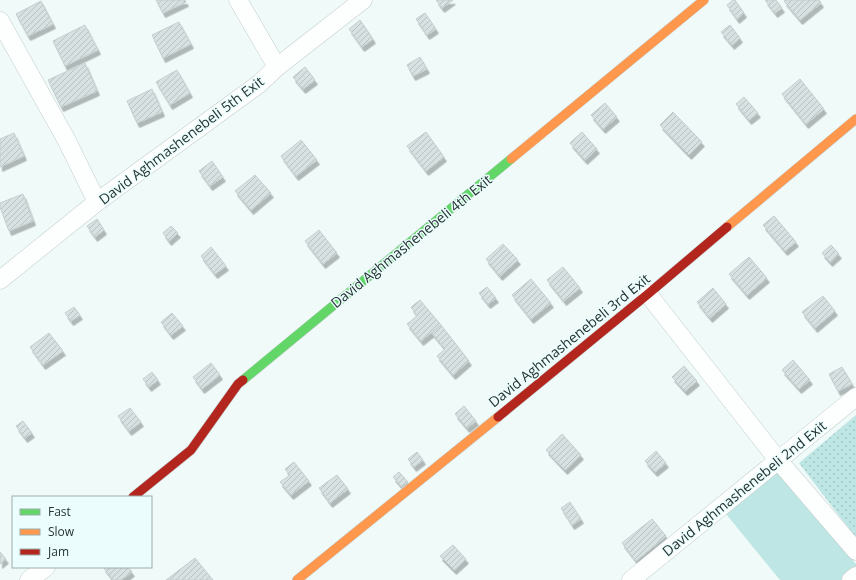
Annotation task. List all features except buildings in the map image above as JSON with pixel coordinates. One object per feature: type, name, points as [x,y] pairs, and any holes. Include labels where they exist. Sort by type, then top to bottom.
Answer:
[{"type":"street","points":[[238,0],[277,67]]},
{"type":"street","name":"David Aghmashenebeli 5th Exit","points":[[0,280],[97,202],[259,84],[277,67],[363,0]]},
{"type":"street","name":"David Aghmashenebeli 4th Exit","points":[[134,496],[191,450],[238,384],[704,0]]},
{"type":"street","points":[[0,21],[67,141],[97,202]]},
{"type":"street","name":"David Aghmashenebeli 3rd Exit","points":[[297,580],[648,294],[856,119]]},
{"type":"street","points":[[648,294],[778,460],[856,550]]},
{"type":"street","name":"David Aghmashenebeli 2nd Exit","points":[[631,580],[856,397]]},
{"type":"street","points":[[29,580],[45,568]]},
{"type":"street","points":[[851,580],[856,576]]},
{"type":"shaded area","points":[[856,415],[856,538],[799,463]]},
{"type":"shaded area","points":[[777,472],[856,564],[856,580],[780,580],[726,514]]},
{"type":"traffic: fast","points":[[243,380],[511,159]]},
{"type":"traffic: slow","points":[[511,159],[704,0]]},
{"type":"traffic: slow","points":[[727,227],[856,119]]},
{"type":"traffic: slow","points":[[297,580],[498,417]]},
{"type":"traffic: jam","points":[[498,417],[727,227]]},
{"type":"traffic: jam","points":[[134,496],[191,450],[238,384],[243,380]]}]
